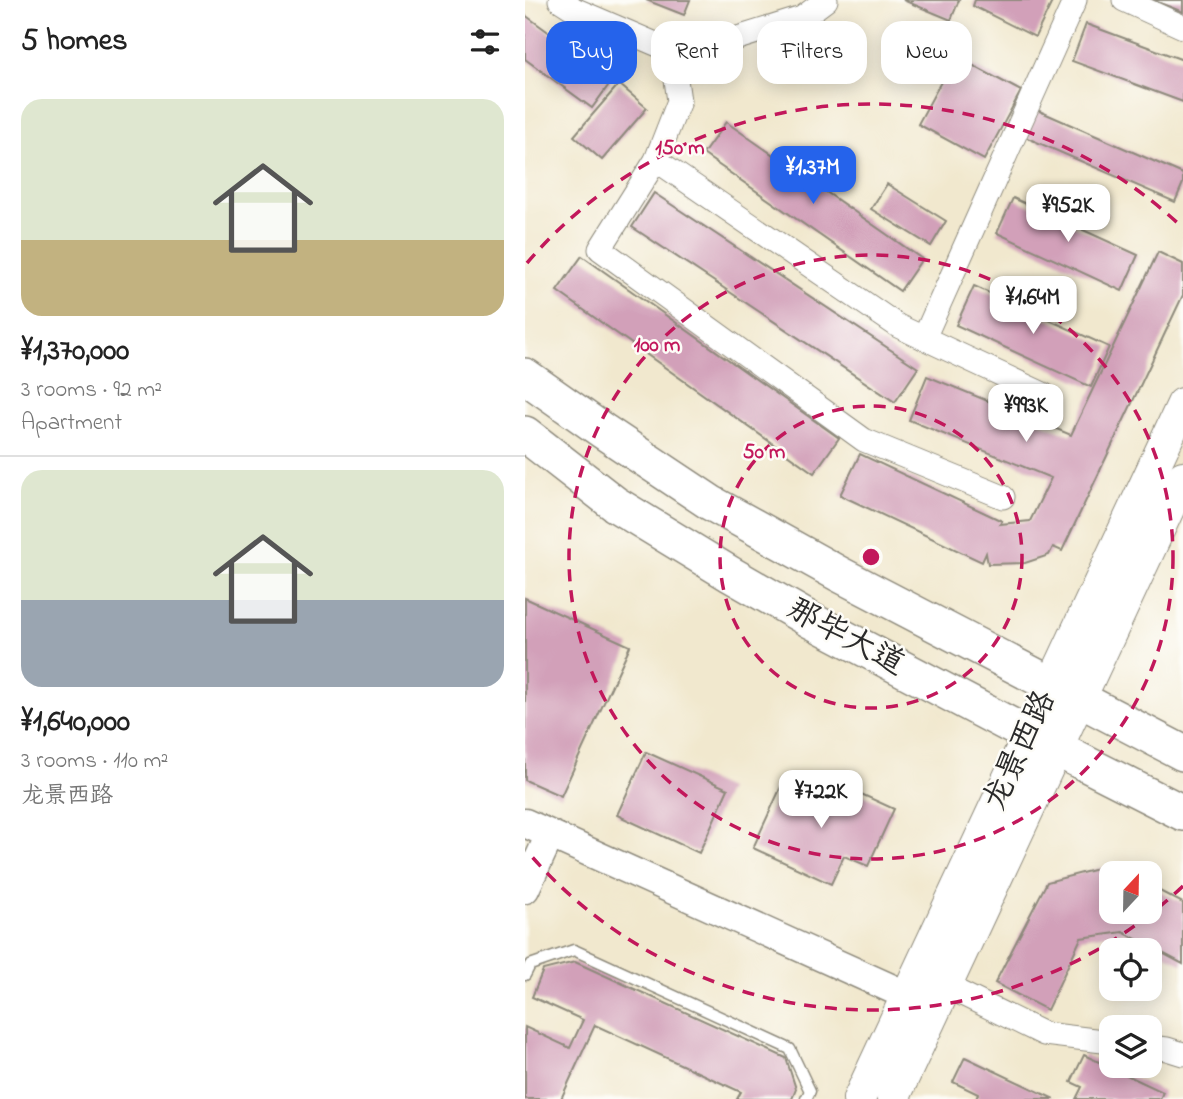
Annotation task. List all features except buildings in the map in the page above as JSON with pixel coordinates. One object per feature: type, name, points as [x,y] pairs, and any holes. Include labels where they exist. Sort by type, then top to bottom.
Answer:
[{"type":"main road","name":"那毕大道","points":[[525,376],[711,503],[839,574],[1183,753]]},
{"type":"main road","name":"龙景西路","points":[[859,1099],[907,996],[1042,742],[1065,693],[1183,404]]},
{"type":"main road","name":"那毕大道","points":[[525,433],[615,504],[730,574],[1042,742],[1183,813]]},
{"type":"main road","name":"龙景西路","points":[[1065,693],[1183,477]]},
{"type":"main road","points":[[813,621],[839,574]]},
{"type":"main road","name":"龙景西路","points":[[893,1099],[941,997],[1042,742]]},
{"type":"street","points":[[560,0],[574,9],[651,42]]},
{"type":"street","points":[[743,36],[802,18],[826,0]]},
{"type":"street","points":[[924,338],[1075,0]]},
{"type":"street","points":[[1124,0],[1183,27]]},
{"type":"street","points":[[677,84],[679,101],[656,160],[600,249],[864,440],[1003,497]]},
{"type":"street","points":[[656,160],[898,326],[1043,394]]},
{"type":"street","points":[[525,823],[907,996],[941,997],[1044,1034],[1099,1041]]},
{"type":"street","points":[[525,889],[550,835]]},
{"type":"street","points":[[1162,1048],[1183,1054]]},
{"type":"lane","points":[[525,975],[530,965],[574,950],[790,1049],[810,1091],[806,1099]]}]
